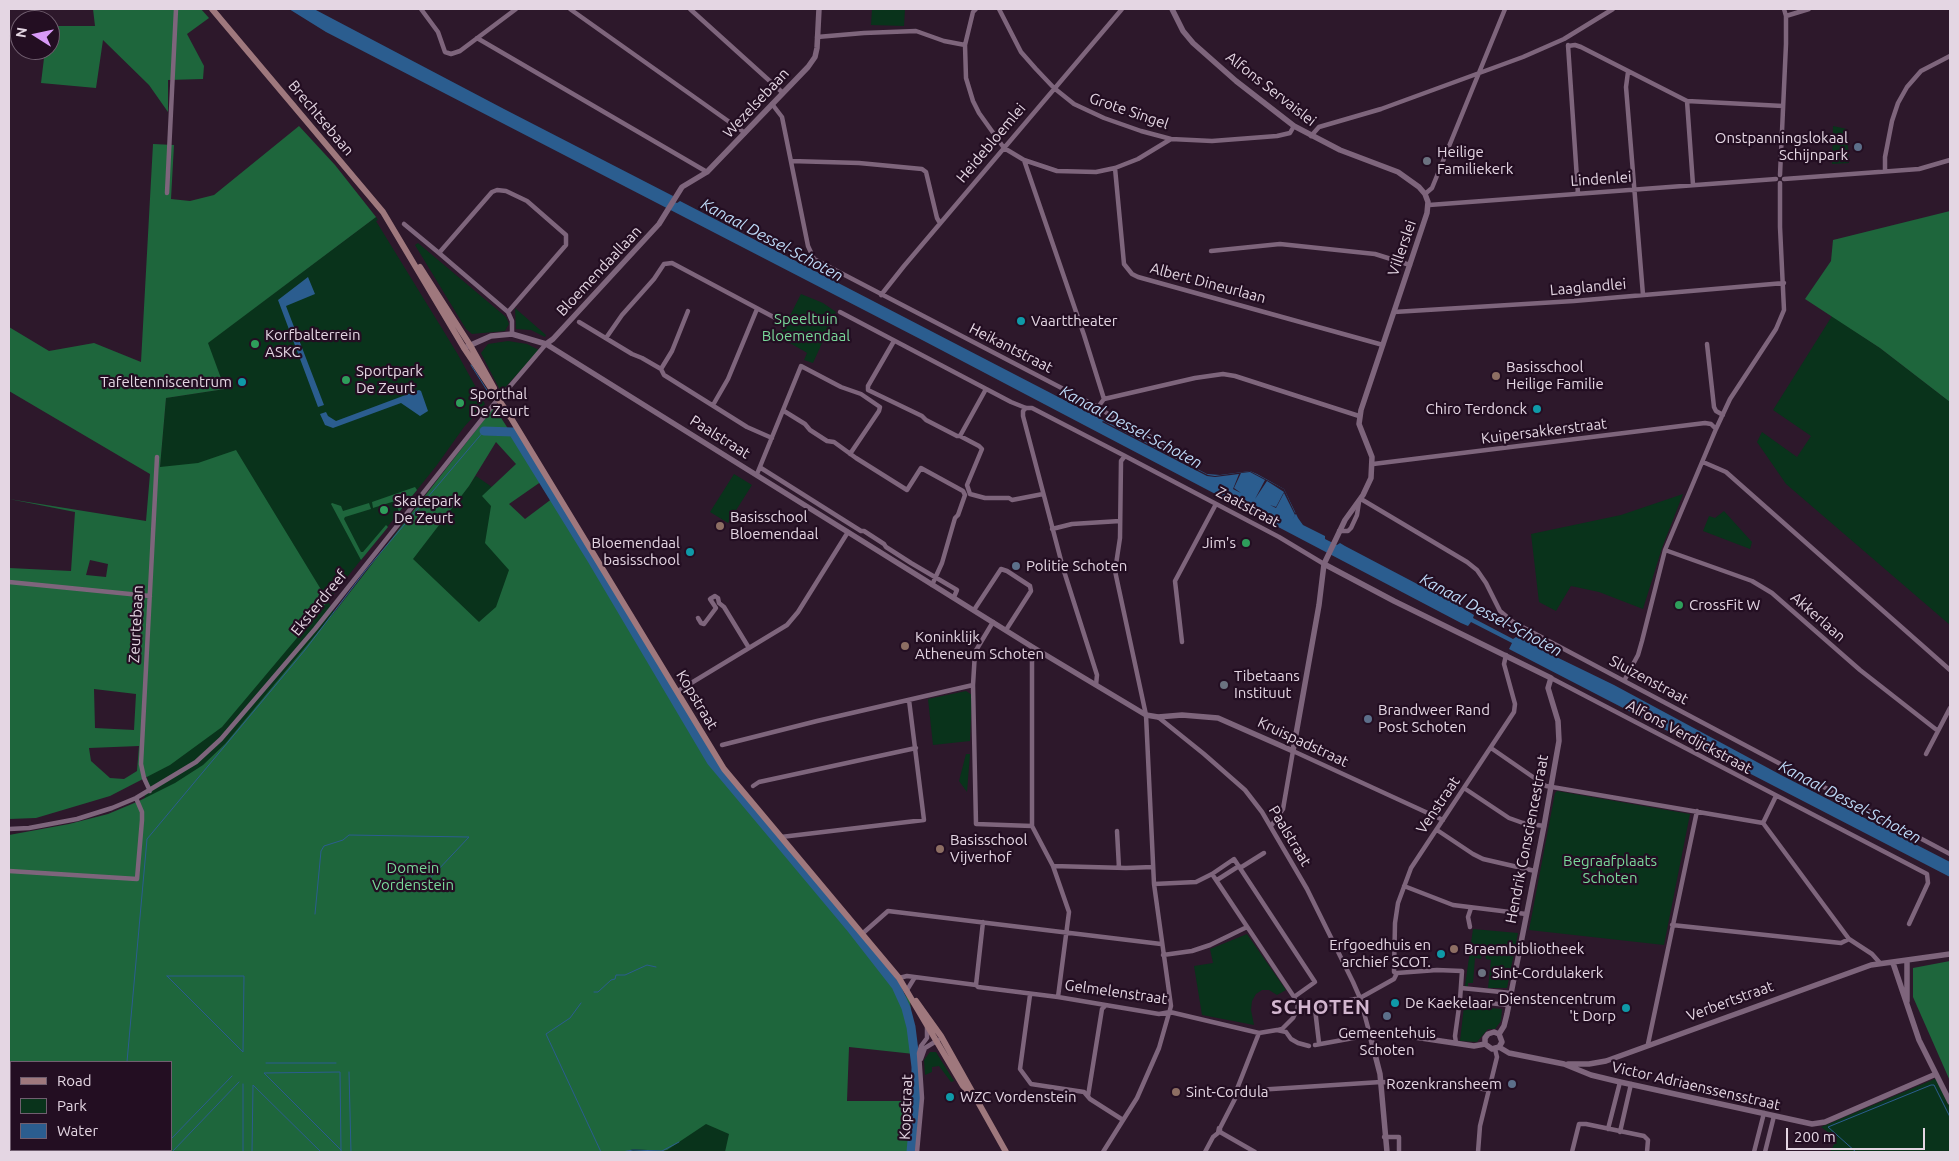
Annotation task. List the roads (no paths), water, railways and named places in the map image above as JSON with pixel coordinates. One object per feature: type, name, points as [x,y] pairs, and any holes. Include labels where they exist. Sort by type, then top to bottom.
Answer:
[{"type":"main road","name":"Brechtsebaan","points":[[212,9],[383,212],[467,346]]},
{"type":"main road","name":"Kopstraat","points":[[467,346],[491,381],[498,399],[724,769],[907,990]]},
{"type":"main road","points":[[907,990],[927,1024],[938,1038]]},
{"type":"main road","points":[[907,990],[924,1009],[963,1086],[976,1099],[1006,1152]]},
{"type":"street","points":[[168,193],[176,9]]},
{"type":"street","points":[[421,9],[438,32],[445,52],[451,54],[460,50],[516,9]]},
{"type":"street","points":[[570,9],[745,133]]},
{"type":"street","points":[[690,9],[783,92]]},
{"type":"street","name":"Wezelsebaan","points":[[676,196],[682,187],[707,172],[815,57],[819,9]]},
{"type":"street","points":[[976,9],[973,12],[965,45],[966,78],[973,101],[988,128],[1004,148],[1024,160],[1057,171],[1096,172],[1115,168],[1138,159],[1171,139]]},
{"type":"street","name":"Grote Singel","points":[[999,9],[1021,52],[1054,88],[1074,104],[1095,115],[1171,139],[1212,141],[1265,137],[1290,133],[1294,126]]},
{"type":"street","name":"Heidebloemlei","points":[[881,295],[1122,9]]},
{"type":"street","name":"Alfons Servaislei","points":[[1172,9],[1183,31],[1194,43],[1236,81],[1294,126],[1340,150],[1409,178],[1425,194]]},
{"type":"street","points":[[1425,194],[1432,188],[1505,9]]},
{"type":"street","points":[[1311,136],[1319,127],[1478,75],[1564,39],[1613,9]]},
{"type":"street","points":[[1624,681],[1638,655],[1665,550],[1722,415],[1730,399],[1780,322],[1784,310],[1780,183],[1782,177],[1784,106],[1786,16],[1784,9]]},
{"type":"street","points":[[1792,14],[1801,9]]},
{"type":"street","points":[[1786,16],[1809,9]]},
{"type":"street","points":[[817,37],[916,31],[944,41],[965,45]]},
{"type":"street","points":[[1571,36],[1575,45]]},
{"type":"street","points":[[477,38],[707,172]]},
{"type":"street","points":[[1564,39],[1568,46],[1578,194]]},
{"type":"street","points":[[1568,46],[1575,45],[1687,101],[1784,106]]},
{"type":"street","points":[[1884,171],[1892,121],[1906,87],[1921,71],[1950,56]]},
{"type":"street","points":[[1628,72],[1626,88],[1643,295]]},
{"type":"street","points":[[1687,101],[1693,184]]},
{"type":"street","name":"Heikantstraat","points":[[772,104],[782,117],[812,256],[881,295],[1179,451]]},
{"type":"street","points":[[790,160],[922,169],[926,172],[937,218],[940,223]]},
{"type":"street","points":[[1024,160],[1104,399]]},
{"type":"street","points":[[1780,183],[1776,179],[1782,177],[1919,169],[1950,160]]},
{"type":"street","name":"Albert Dineurlaan","points":[[1115,168],[1124,264],[1132,274],[1383,345]]},
{"type":"street","name":"Lindenlei","points":[[1429,205],[1776,179]]},
{"type":"street","points":[[439,253],[492,192],[497,190],[506,191],[527,201],[557,225],[566,235],[566,245],[508,312]]},
{"type":"street","name":"Villerslei","points":[[1360,416],[1429,205],[1425,194]]},
{"type":"street","name":"Bloemendaallaan","points":[[546,344],[553,339],[659,224],[676,196]]},
{"type":"street","points":[[404,224],[508,312],[512,321],[512,334]]},
{"type":"street","points":[[1211,251],[1280,244],[1375,254],[1410,265]]},
{"type":"street","points":[[606,338],[622,314],[654,279],[664,264],[672,264],[781,321]]},
{"type":"street","name":"Laaglandlei","points":[[1394,312],[1643,295],[1784,283]]},
{"type":"street","points":[[713,405],[728,378],[757,309]]},
{"type":"street","points":[[661,369],[672,351],[688,311]]},
{"type":"street","name":"Zaatstraat","points":[[840,312],[894,341],[933,359],[986,389],[1026,408],[1032,408],[1279,537],[1326,558]]},
{"type":"street","points":[[579,322],[661,369],[664,375],[747,427],[772,438]]},
{"type":"street","name":"Paalstraat","points":[[467,346],[491,336],[512,334],[546,344],[932,585],[1146,715]]},
{"type":"street","points":[[894,341],[868,386],[868,390],[897,403],[982,449],[967,485],[970,494],[985,498],[988,496],[1012,500],[1043,494]]},
{"type":"street","points":[[506,391],[546,344]]},
{"type":"street","points":[[1707,344],[1714,407],[1722,415]]},
{"type":"street","points":[[757,474],[801,366],[841,387],[861,394],[880,407],[879,412],[850,454]]},
{"type":"street","points":[[1098,407],[1104,399],[1195,378],[1223,374],[1236,376],[1360,416],[1360,428],[1370,451],[1373,464],[1370,483],[1350,512],[1326,558],[1283,809],[1271,826]]},
{"type":"street","points":[[960,436],[986,389]]},
{"type":"street","name":"Eksterdreef","points":[[9,829],[29,828],[77,819],[112,808],[150,791],[196,762],[221,739],[316,630],[498,399]]},
{"type":"street","points":[[1026,408],[1022,416],[1052,529],[1096,675],[1096,685]]},
{"type":"street","points":[[784,410],[805,424],[810,430],[828,441],[834,442],[907,490],[921,468],[962,490],[965,495],[955,518],[942,563],[932,585]]},
{"type":"street","name":"Kuipersakkerstraat","points":[[1373,464],[1705,423],[1711,424],[1716,429]]},
{"type":"street","points":[[1103,1152],[1137,1098],[1152,1066],[1170,1012],[1154,884],[1146,715],[1114,572],[1120,538],[1121,461],[1125,456]]},
{"type":"street","name":"Zeurtebaan","points":[[150,791],[144,778],[142,764],[157,457]]},
{"type":"street","points":[[1703,462],[1726,472],[1950,670]]},
{"type":"street","name":"Paalstraat","points":[[761,468],[957,590],[954,597]]},
{"type":"street","name":"Sluizenstraat","points":[[1360,500],[1476,570],[1486,583],[1500,611],[1513,622],[1950,854]]},
{"type":"street","points":[[1182,642],[1175,581],[1216,504]]},
{"type":"street","points":[[1052,529],[1072,524],[1120,521]]},
{"type":"street","points":[[678,691],[787,625],[798,612],[848,532]]},
{"type":"street","name":"Akkerlaan","points":[[1665,550],[1752,581],[1772,593],[1860,670],[1938,730]]},
{"type":"street","points":[[1326,558],[1394,601],[1551,678]]},
{"type":"street","points":[[974,610],[1000,569],[1007,571],[1030,586],[1031,591],[1006,630]]},
{"type":"street","points":[[9,582],[150,596]]},
{"type":"street","points":[[698,618],[701,624],[704,624],[717,605],[724,607],[749,648]]},
{"type":"street","points":[[993,622],[975,652],[973,685],[976,824],[1032,826]]},
{"type":"street","points":[[1034,648],[1032,655],[1032,826],[1054,866],[1069,912],[1058,997]]},
{"type":"street","name":"Venstraat","points":[[1397,973],[1394,972],[1395,923],[1398,903],[1411,868],[1514,712],[1515,704],[1504,664],[1506,655]]},
{"type":"street","name":"Hendrik Consciencestraat","points":[[1499,1034],[1504,1026],[1544,826],[1559,732],[1557,716],[1548,688],[1551,678]]},
{"type":"street","name":"Alfons Verdijckstraat","points":[[1551,678],[1927,874],[1928,883],[1908,924]]},
{"type":"street","points":[[722,745],[817,720],[973,685]]},
{"type":"street","points":[[781,837],[924,820],[909,700]]},
{"type":"street","points":[[1926,754],[1950,708]]},
{"type":"street","name":"Kruispadstraat","points":[[1146,715],[1218,718],[1443,820]]},
{"type":"street","name":"Paalstraat","points":[[1158,717],[1204,754],[1244,790],[1271,826],[1307,889],[1360,998],[1370,1035]]},
{"type":"street","points":[[753,786],[759,782],[916,748]]},
{"type":"street","points":[[1491,748],[1542,784],[1764,823],[1849,940],[1872,954],[1880,963]]},
{"type":"street","points":[[1464,788],[1509,818],[1523,823],[1544,826]]},
{"type":"street","points":[[1764,823],[1776,796]]},
{"type":"street","points":[[9,871],[137,879],[142,812],[136,798]]},
{"type":"street","points":[[1648,1044],[1697,811]]},
{"type":"street","points":[[1437,830],[1483,859],[1535,871]]},
{"type":"street","points":[[1117,831],[1119,868]]},
{"type":"street","points":[[1217,880],[1264,854]]},
{"type":"street","points":[[1154,884],[1196,882],[1234,859],[1315,982],[1294,997]]},
{"type":"street","points":[[1054,866],[1153,867]]},
{"type":"street","points":[[1212,874],[1294,997],[1298,1007]]},
{"type":"street","points":[[1404,886],[1453,905],[1526,914]]},
{"type":"street","points":[[1470,927],[1468,917],[1471,908]]},
{"type":"street","points":[[862,934],[888,911],[1161,944]]},
{"type":"street","points":[[976,984],[984,922]]},
{"type":"street","points":[[1672,925],[1841,943],[1849,940]]},
{"type":"street","points":[[1163,956],[1192,951],[1210,945],[1247,927]]},
{"type":"street","name":"Verbertstraat","points":[[1564,1064],[1589,1064],[1606,1061],[1648,1044],[1880,963],[1893,963],[1950,954]]},
{"type":"street","points":[[1904,988],[1908,960]]},
{"type":"street","points":[[1893,963],[1904,988],[1919,1040],[1950,1102]]},
{"type":"street","points":[[1387,1152],[1384,1137],[1381,1082],[1370,1035],[1317,1044],[1313,1008],[1360,998],[1394,978],[1397,973],[1437,970],[1462,971],[1455,1036],[1456,1043]]},
{"type":"street","name":"Gelmelenstraat","points":[[899,978],[907,976],[976,984],[978,987],[1058,997],[1105,1006],[1164,1014],[1170,1012],[1259,1032],[1277,1030]]},
{"type":"street","points":[[907,990],[914,977]]},
{"type":"street","points":[[1461,988],[1510,993]]},
{"type":"street","points":[[1030,995],[1020,1069],[1031,1084],[1084,1092],[1090,1099],[1123,1120]]},
{"type":"street","points":[[1460,1000],[1508,1005]]},
{"type":"street","points":[[1088,1096],[1102,1009],[1105,1006]]},
{"type":"street","points":[[1298,1007],[1304,1007]]},
{"type":"street","points":[[1277,1030],[1282,1029],[1289,1023],[1298,1007]]},
{"type":"street","name":"Kopstraat","points":[[917,1152],[922,1098],[920,1049],[927,1038],[927,1024]]},
{"type":"street","points":[[1277,1030],[1286,1032],[1298,1044],[1309,1046]]},
{"type":"street","points":[[1206,1152],[1218,1133],[1219,1126],[1257,1041],[1259,1032]]},
{"type":"street","points":[[1478,1152],[1480,1126],[1497,1057],[1497,1048],[1502,1042],[1499,1034],[1494,1032],[1488,1034],[1485,1038],[1485,1044]]},
{"type":"street","name":"Verbertstraat","points":[[1370,1035],[1388,1033],[1474,1046],[1485,1044],[1489,1048],[1497,1048],[1509,1053],[1564,1064],[1591,1075]]},
{"type":"street","points":[[927,1038],[938,1038]]},
{"type":"street","name":"Kopstraat","points":[[920,1062],[926,1048],[938,1038]]},
{"type":"street","points":[[1589,1064],[1591,1075]]},
{"type":"street","name":"Victor Adriaenssensstraat","points":[[1591,1075],[1812,1124],[1824,1122],[1936,1074]]},
{"type":"street","points":[[1255,1152],[1222,1134],[1220,1128],[1238,1093],[1241,1091],[1381,1082],[1468,1086],[1488,1090]]},
{"type":"street","points":[[1608,1129],[1620,1082]]},
{"type":"street","points":[[1620,1132],[1631,1084]]},
{"type":"street","points":[[1754,1152],[1764,1114]]},
{"type":"street","points":[[1765,1152],[1774,1116]]},
{"type":"street","points":[[1572,1152],[1580,1124],[1644,1136],[1648,1140],[1647,1152]]},
{"type":"street","points":[[1384,1137],[1398,1137],[1399,1152]]},
{"type":"water","points":[[289,9],[314,9],[673,196],[672,201],[677,203],[680,201],[1207,474],[1220,475],[1250,471],[1257,474],[1284,489],[1303,525],[1325,536],[1325,539],[1337,545],[1340,543],[1461,607],[1474,615],[1473,618],[1513,639],[1516,637],[1523,638],[1542,650],[1614,685],[1781,775],[1950,862],[1950,877],[1509,649],[1512,643],[1471,622],[1468,626],[1461,623],[924,341],[326,32]]},
{"type":"water","points":[[308,277],[315,294],[286,306],[324,405],[318,407],[278,300]]},
{"type":"water","points":[[419,390],[428,411],[420,416],[401,403],[333,428],[325,425],[320,414],[326,412],[328,416],[336,421]]},
{"type":"waterway","points":[[471,365],[490,395]]},
{"type":"waterway","points":[[127,1061],[147,839],[305,650],[365,571],[484,431]]},
{"type":"waterway","points":[[484,431],[513,432],[592,560],[711,761],[850,927],[896,986],[906,1008],[911,1027],[916,1067],[916,1098],[911,1152]]},
{"type":"waterway","points":[[315,914],[321,851],[324,846],[343,840],[349,835],[469,837],[420,889]]},
{"type":"waterway","points":[[594,992],[598,992],[611,980],[615,979],[616,975],[625,975],[647,965],[656,967]]},
{"type":"waterway","points":[[167,976],[244,976],[243,1052],[167,976]]},
{"type":"waterway","points":[[581,1003],[570,1018],[546,1034],[601,1152]]},
{"type":"waterway","points":[[266,1063],[336,1063]]},
{"type":"waterway","points":[[341,1150],[264,1073],[340,1072],[341,1150],[341,1152]]},
{"type":"waterway","points":[[349,1072],[351,1152]]},
{"type":"waterway","points":[[172,1138],[232,1076]]},
{"type":"waterway","points":[[172,1152],[239,1082]]},
{"type":"waterway","points":[[243,1084],[243,1152]]},
{"type":"waterway","points":[[252,1152],[253,1085],[321,1152]]},
{"type":"waterway","points":[[1856,1152],[1828,1127],[1931,1085],[1934,1085],[1950,1117]]},
{"type":"waterway","points":[[622,1152],[633,1150],[662,1151],[679,1142]]},
{"type":"tunnel","points":[[1304,1007],[1311,1008]]},
{"type":"place","name":"Onstpanningslokaal Schijnpark","points":[[1858,147]]},
{"type":"place","name":"Heilige Familiekerk","points":[[1427,161]]},
{"type":"place","name":"Vaarttheater","points":[[1021,321]]},
{"type":"place","name":"Korfbalterrein ASKC","points":[[255,344]]},
{"type":"place","name":"Basisschool Heilige Familie","points":[[1496,376]]},
{"type":"place","name":"Sportpark De Zeurt","points":[[346,380]]},
{"type":"place","name":"Tafeltenniscentrum","points":[[242,382]]},
{"type":"place","name":"Sporthal De Zeurt","points":[[460,403]]},
{"type":"place","name":"Chiro Terdonck","points":[[1537,409]]},
{"type":"place","name":"Skatepark De Zeurt","points":[[384,510]]},
{"type":"place","name":"Basisschool Bloemendaal","points":[[720,526]]},
{"type":"place","name":"Jim's","points":[[1246,543]]},
{"type":"place","name":"Bloemendaal basisschool","points":[[690,552]]},
{"type":"place","name":"Politie Schoten","points":[[1016,566]]},
{"type":"place","name":"CrossFit W","points":[[1679,605]]},
{"type":"place","name":"Koninklijk Atheneum Schoten","points":[[905,646]]},
{"type":"place","name":"Tibetaans Instituut","points":[[1224,685]]},
{"type":"place","name":"Brandweer Rand Post Schoten","points":[[1368,719]]},
{"type":"place","name":"Basisschool Vijverhof","points":[[940,849]]},
{"type":"place","name":"Braembibliotheek","points":[[1454,949]]},
{"type":"place","name":"Erfgoedhuis en archief SCOT.","points":[[1441,954]]},
{"type":"place","name":"Sint-Cordulakerk","points":[[1482,973]]},
{"type":"place","name":"De Kaekelaar","points":[[1395,1003]]},
{"type":"place","name":"Dienstencentrum 't Dorp","points":[[1626,1008]]},
{"type":"place","name":"Gemeentehuis Schoten","points":[[1387,1016]]},
{"type":"place","name":"Rozenkransheem","points":[[1512,1084]]},
{"type":"place","name":"Sint-Cordula","points":[[1176,1092]]},
{"type":"place","name":"WZC Vordenstein","points":[[950,1097]]},
{"type":"district","name":"SCHOTEN","points":[[1321,1007]]},
{"type":"water label","name":"Kanaal Dessel-Schoten","points":[[772,240]]},
{"type":"water label","name":"Kanaal Dessel-Schoten","points":[[1131,427]]},
{"type":"water label","name":"Kanaal Dessel-Schoten","points":[[1491,615]]},
{"type":"water label","name":"Kanaal Dessel-Schoten","points":[[1850,802]]},
{"type":"park label","name":"Speeltuin Bloemendaal","points":[[806,328]]},
{"type":"park label","name":"Begraafplaats Schoten","points":[[1610,870]]},
{"type":"park label","name":"Domein Vordenstein","points":[[413,876]]}]
